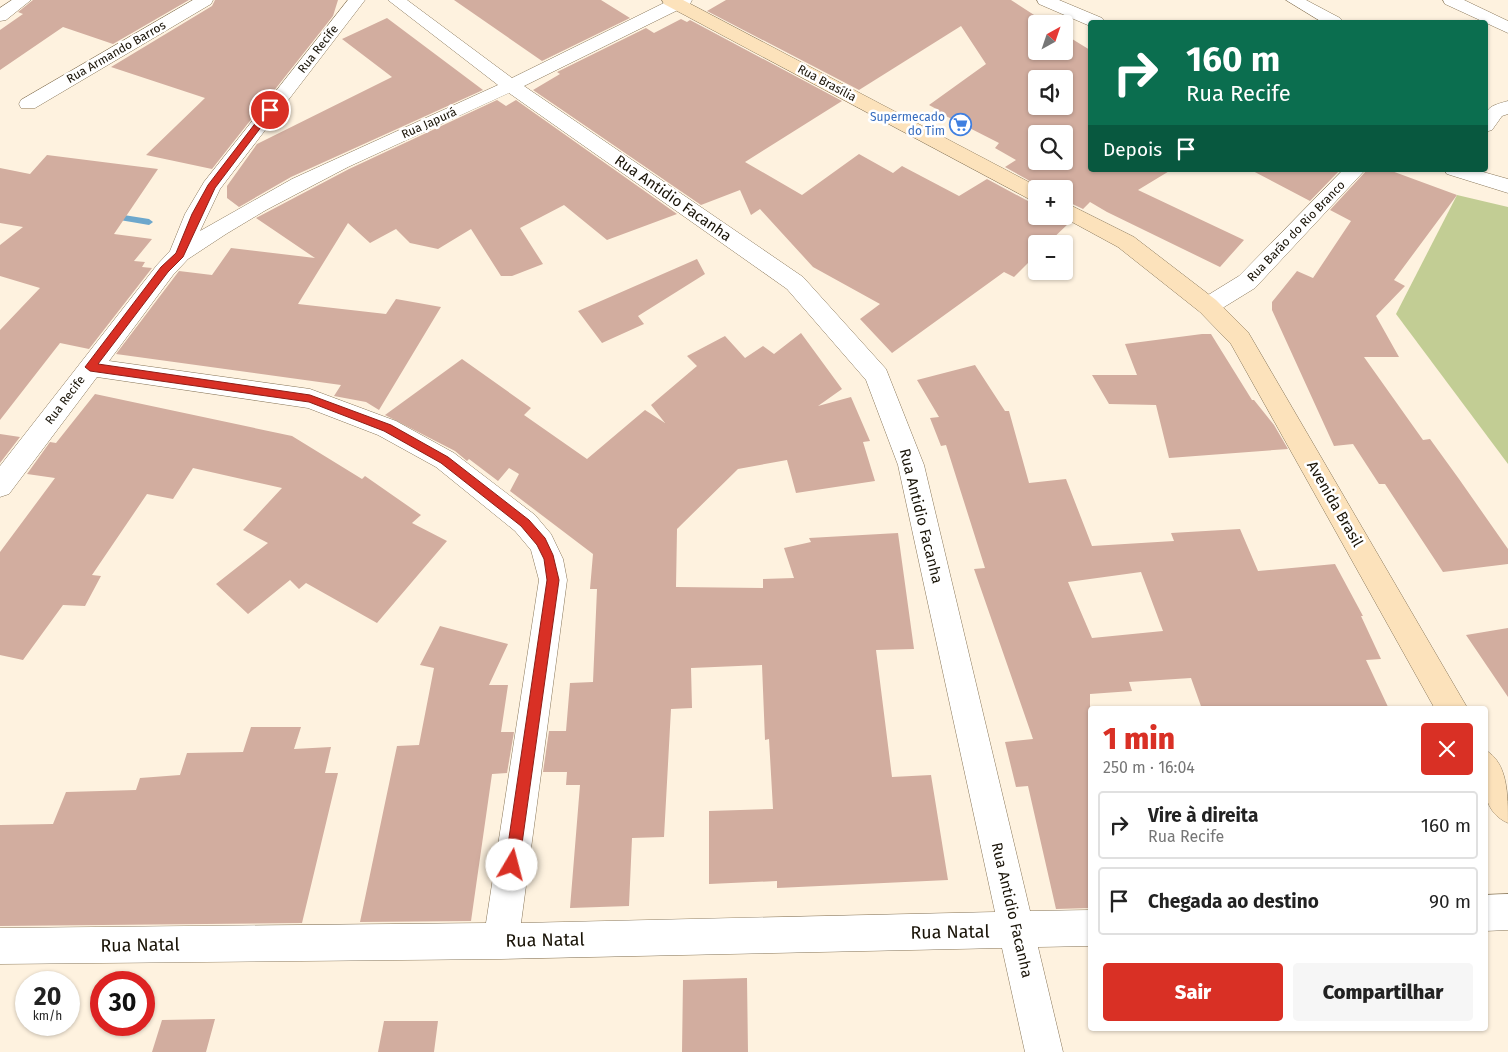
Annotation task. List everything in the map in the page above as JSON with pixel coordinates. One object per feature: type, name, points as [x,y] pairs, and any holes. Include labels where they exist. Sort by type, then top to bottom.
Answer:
[{"type":"street","points":[[0,16],[23,0]]},
{"type":"street","name":"Rua Armando Barros","points":[[28,104],[205,0]]},
{"type":"street","name":"Rua Recife","points":[[0,486],[165,270],[180,254],[196,214],[211,187],[357,0]]},
{"type":"street","name":"Rua Antidio Facanha","points":[[396,0],[511,86],[795,283],[877,376],[911,465],[1044,1052]]},
{"type":"street","points":[[1045,0],[1091,20]]},
{"type":"street","points":[[1294,0],[1330,20]]},
{"type":"street","points":[[1451,0],[1508,28]]},
{"type":"street","name":"Rua Japurá","points":[[180,254],[253,208],[401,135],[511,86],[677,1]]},
{"type":"street","name":"Rua Brasília","points":[[677,1],[1028,190]]},
{"type":"street","name":"Rua Barão do Rio Branco","points":[[1208,306],[1247,282],[1354,172]]},
{"type":"street","points":[[1461,172],[1508,186]]},
{"type":"street","points":[[1073,214],[1126,242],[1208,306]]},
{"type":"street","name":"Avenida Brasil","points":[[1208,306],[1240,338],[1450,706]]},
{"type":"street","points":[[90,367],[310,399],[379,425],[445,460],[525,523],[541,542],[549,559],[553,580],[501,941]]},
{"type":"street","points":[[1488,771],[1508,806]]},
{"type":"street","points":[[1488,913],[1508,912]]},
{"type":"street","name":"Rua Natal","points":[[0,946],[501,941],[1088,928]]},
{"type":"green space","points":[[1457,195],[1508,207],[1508,464],[1396,314]]},
{"type":"building","points":[[33,0],[189,0],[113,44],[63,27],[0,70],[0,30],[23,14],[18,12]]},
{"type":"building","points":[[215,0],[338,0],[333,16],[212,169],[146,155],[205,98],[111,67],[212,6]]},
{"type":"building","points":[[454,0],[601,0],[630,18],[542,61]]},
{"type":"building","points":[[726,0],[1011,0],[1034,15],[1028,15],[1028,60],[1073,60],[1073,40],[1088,49],[1088,172],[1168,172],[1138,190],[1244,240],[1220,267],[1090,202],[1083,209],[1073,204],[1073,180],[1028,180],[1005,167],[1016,160],[995,148],[999,143],[938,112],[940,111],[929,105],[986,64],[961,26],[859,90],[707,11]]},
{"type":"building","points":[[387,18],[483,90],[291,177],[239,207],[227,198],[227,186],[257,144],[392,77],[342,39]]},
{"type":"building","points":[[681,19],[687,22],[690,20],[842,101],[745,162],[802,195],[859,154],[893,173],[902,166],[959,196],[987,179],[1028,201],[1028,225],[1067,225],[1056,235],[1028,235],[1028,263],[1014,277],[1004,272],[892,353],[860,319],[880,304],[813,267],[760,209],[751,215],[740,190],[701,205],[533,90],[560,74],[557,72],[646,28],[654,33]]},
{"type":"building","points":[[497,100],[506,106],[516,100],[677,214],[607,240],[564,205],[520,228],[543,264],[512,276],[501,276],[471,229],[438,249],[410,243],[396,229],[370,243],[348,223],[298,304],[386,314],[396,299],[441,307],[379,410],[366,402],[334,396],[341,385],[116,354],[179,271],[212,275],[231,248],[315,258],[256,218],[349,169]]},
{"type":"building","points":[[47,155],[158,169],[114,234],[152,239],[134,261],[145,262],[142,267],[152,268],[89,349],[60,343],[0,420],[0,330],[40,288],[0,276],[0,245],[23,227],[0,223],[0,168],[30,174]]},
{"type":"building","points":[[1255,172],[1338,172],[1310,201]]},
{"type":"building","points":[[1365,172],[1394,172],[1457,195],[1394,280],[1405,286],[1376,316],[1399,357],[1364,357],[1423,440],[1430,439],[1508,549],[1508,564],[1443,572],[1385,484],[1379,484],[1353,444],[1334,446],[1272,310],[1272,302],[1297,271],[1313,278],[1351,221],[1330,210]]},
{"type":"building","points":[[697,259],[705,274],[638,316],[644,324],[602,343],[578,311]]},
{"type":"building","points":[[801,333],[842,389],[818,406],[851,397],[870,441],[863,442],[875,481],[796,493],[787,460],[738,469],[677,529],[676,587],[763,588],[763,579],[794,578],[784,548],[811,542],[809,538],[898,533],[914,649],[876,650],[892,777],[931,775],[948,880],[777,888],[777,881],[709,884],[709,811],[773,809],[769,739],[765,740],[762,665],[691,668],[692,708],[671,709],[664,837],[632,838],[629,906],[570,908],[580,785],[566,785],[567,772],[543,772],[549,731],[566,731],[570,683],[593,682],[597,589],[590,589],[593,554],[510,491],[519,474],[509,468],[498,481],[469,459],[467,461],[455,451],[385,415],[462,359],[531,408],[524,415],[587,459],[645,410],[665,423],[651,405],[697,366],[687,356],[725,336],[745,358],[763,346],[774,354]]},
{"type":"building","points":[[1211,334],[1252,400],[1254,400],[1274,425],[1288,449],[1169,458],[1156,405],[1109,404],[1092,375],[1137,375],[1125,344]]},
{"type":"building","points":[[975,365],[1005,411],[1009,411],[1029,483],[1066,479],[1092,546],[1174,541],[1171,533],[1240,529],[1258,571],[1335,564],[1363,616],[1361,616],[1381,659],[1366,660],[1388,706],[1201,706],[1191,678],[1129,682],[1132,691],[1090,694],[1090,706],[1088,706],[1088,908],[1056,909],[1028,786],[1016,787],[1005,742],[1033,739],[974,569],[985,568],[946,445],[941,446],[930,418],[939,417],[917,380]],"holes":[[[1141,572],[1163,631],[1092,638],[1068,582]]]},
{"type":"building","points":[[95,394],[292,436],[362,479],[365,476],[421,515],[412,523],[447,541],[377,623],[306,583],[299,589],[290,580],[248,614],[216,584],[268,543],[243,530],[282,488],[193,468],[173,499],[147,494],[92,575],[101,576],[85,606],[63,605],[23,660],[0,655],[0,552],[55,478],[27,474],[50,442],[56,443]]},
{"type":"building","points":[[0,434],[20,437],[0,463]]},
{"type":"building","points":[[440,626],[508,644],[489,685],[508,685],[501,732],[514,732],[507,773],[492,774],[471,921],[360,922],[397,746],[419,745],[434,668],[420,665]]},
{"type":"building","points":[[1508,628],[1508,697],[1466,635]]},
{"type":"building","points":[[251,727],[301,727],[294,749],[331,747],[325,773],[338,773],[302,923],[0,926],[0,825],[53,824],[66,792],[136,790],[140,778],[180,775],[187,753],[243,752]]},
{"type":"building","points":[[747,978],[748,1052],[682,1052],[683,980]]},
{"type":"building","points":[[215,1019],[206,1052],[152,1052],[162,1020]]},
{"type":"building","points":[[384,1021],[438,1021],[434,1052],[378,1052]]},
{"type":"waterway","points":[[111,216],[149,222]]},
{"type":"place","name":"Supermecado do Tim","points":[[961,124]]},
{"type":"route","points":[[270,110],[211,187],[196,214],[180,254],[165,270],[90,367],[310,399],[387,428],[445,460],[525,523],[541,542],[549,559],[553,580],[512,865]]}]
